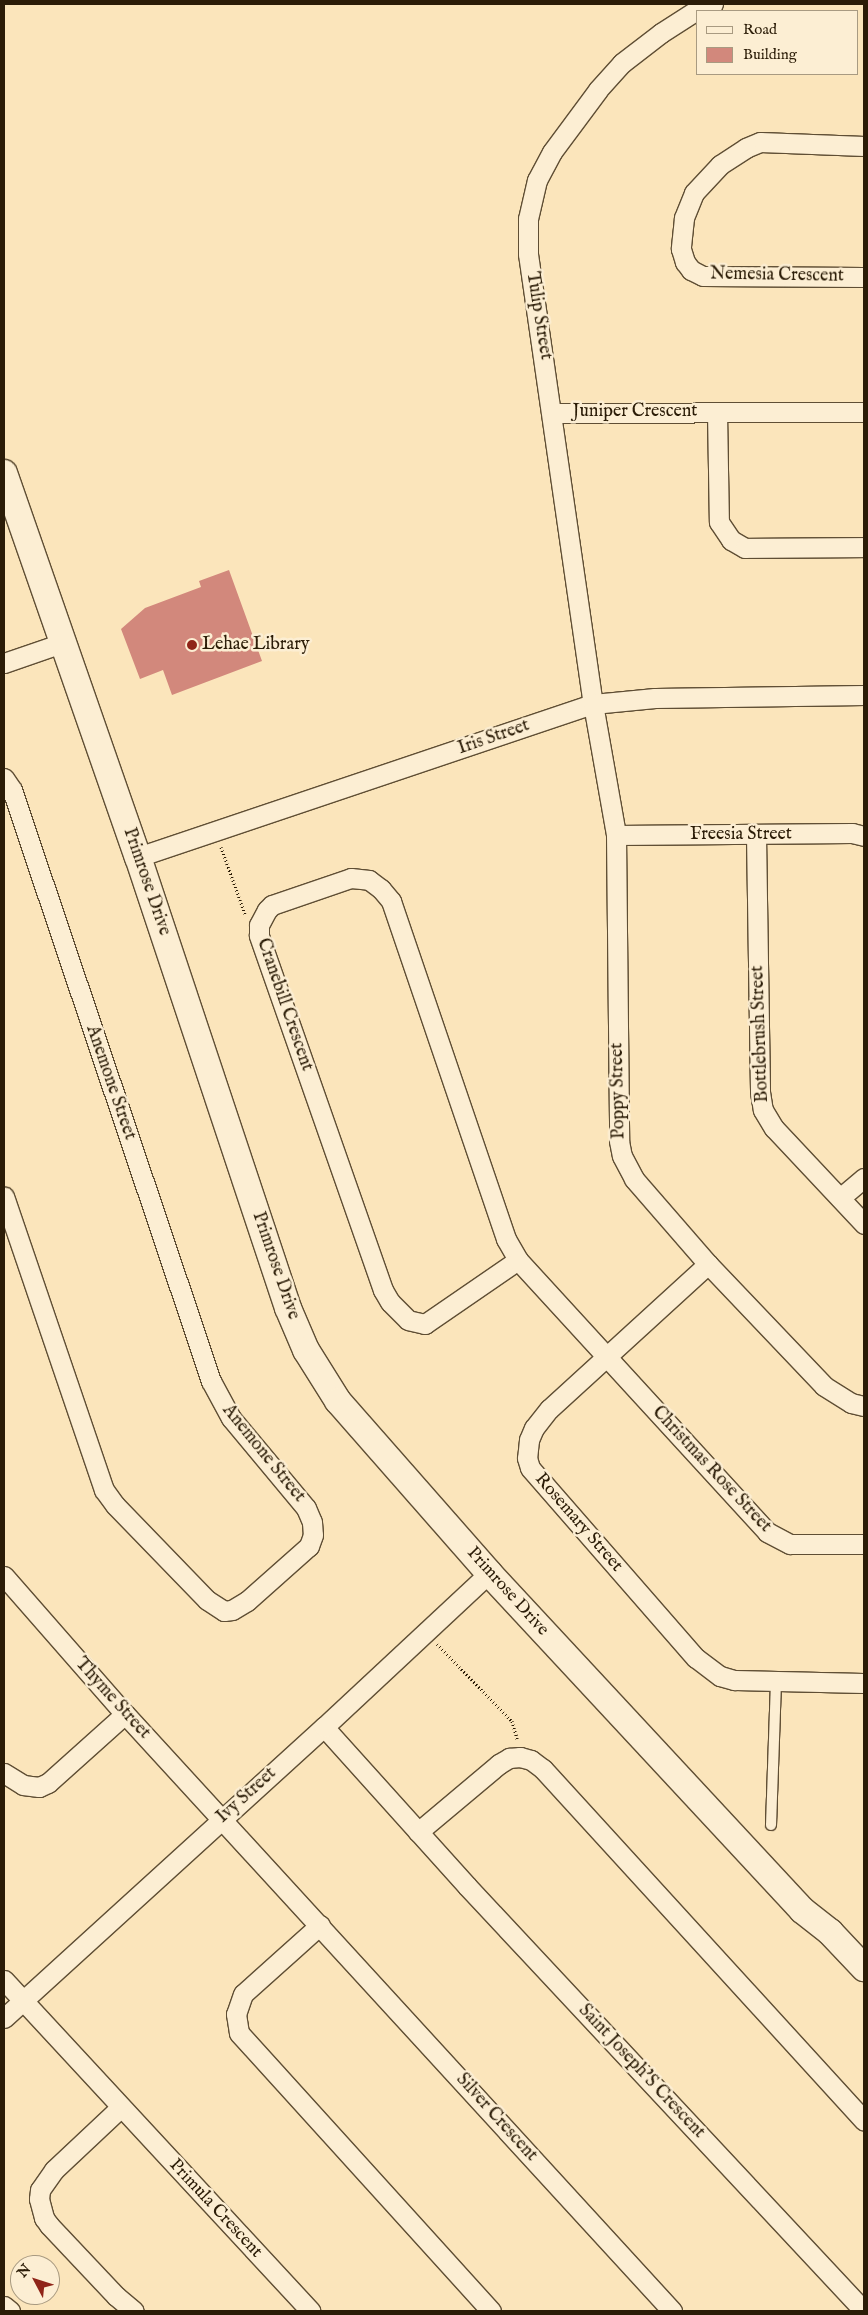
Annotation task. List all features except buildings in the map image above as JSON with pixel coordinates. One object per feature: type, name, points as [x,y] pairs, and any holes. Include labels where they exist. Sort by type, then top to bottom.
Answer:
[{"type":"street","name":"Tulip Street","points":[[697,10],[703,6],[713,4]]},
{"type":"street","name":"Tulip Street","points":[[593,704],[528,254],[528,219],[537,180],[552,152],[574,119],[622,63],[696,10]]},
{"type":"street","name":"Nemesia Crescent","points":[[864,146],[760,142],[735,154],[703,180],[694,193],[684,218],[681,249],[685,262],[691,270],[703,276],[864,277]]},
{"type":"street","name":"Juniper Crescent","points":[[552,412],[864,412]]},
{"type":"street","name":"Juniper Crescent","points":[[717,412],[719,516],[722,527],[731,540],[745,548],[864,547]]},
{"type":"street","name":"Primrose Drive","points":[[4,473],[138,857],[288,1308],[306,1350],[338,1401],[489,1573],[802,1910],[830,1932],[864,1968]]},
{"type":"street","points":[[4,663],[62,643]]},
{"type":"street","name":"Iris Street","points":[[138,857],[593,704],[655,698],[864,695]]},
{"type":"street","name":"Poppy Street","points":[[593,704],[616,834],[619,1141],[622,1156],[634,1179],[708,1264],[824,1386],[851,1403],[864,1406]]},
{"type":"street","name":"Anemone Street","points":[[4,778],[15,800],[211,1382],[231,1418],[306,1508],[312,1522],[313,1535],[309,1546],[247,1601],[232,1610],[224,1611],[206,1600],[115,1505],[104,1490],[4,1197]]},
{"type":"street","name":"Freesia Street","points":[[616,834],[756,836],[852,833],[864,836]]},
{"type":"street","name":"Bottlebrush Street","points":[[756,836],[760,1092],[763,1110],[774,1128],[864,1224]]},
{"type":"street","name":"Cranebill Crescent","points":[[518,1260],[425,1324],[408,1320],[390,1302],[380,1282],[259,935],[260,925],[266,910],[272,906],[351,878],[369,880],[386,895],[391,902],[506,1239],[518,1260],[606,1357]]},
{"type":"street","points":[[840,1198],[864,1178]]},
{"type":"street","name":"Rosemary Street","points":[[708,1264],[549,1409],[534,1428],[527,1448],[530,1468],[696,1658],[720,1676],[734,1680],[864,1684]]},
{"type":"street","name":"Christmas Rose Street","points":[[606,1357],[767,1532],[777,1539],[790,1544],[864,1544]]},
{"type":"street","name":"Ivy Street","points":[[4,2018],[324,1727],[489,1573]]},
{"type":"street","name":"Thyme Street","points":[[4,1576],[125,1714],[222,1819]]},
{"type":"street","points":[[4,1773],[22,1785],[39,1788],[48,1783],[125,1714]]},
{"type":"street","name":"Saint Joseph'S Crescent","points":[[324,1727],[418,1832],[864,2311]]},
{"type":"street","points":[[418,1832],[508,1758],[520,1757],[530,1760],[543,1768],[864,2120]]},
{"type":"street","name":"Silver Crescent","points":[[222,1819],[672,2311]]},
{"type":"street","name":"Primrose Drive","points":[[802,1910],[824,1943],[864,1987]]},
{"type":"street","points":[[320,1925],[243,1994],[236,2014],[239,2033],[491,2311]]},
{"type":"street","name":"Primula Crescent","points":[[4,1980],[310,2311]]},
{"type":"street","points":[[121,2107],[54,2170],[40,2190],[39,2199],[48,2225],[116,2296],[134,2311]]},
{"type":"street","points":[[4,2306],[10,2311]]},
{"type":"lane","points":[[771,1826],[776,1681]]},
{"type":"path","points":[[216,831],[245,914],[260,925]]},
{"type":"path","points":[[426,1632],[512,1722],[520,1757]]},
{"type":"place","name":"Lehae Library","points":[[192,645]]}]
